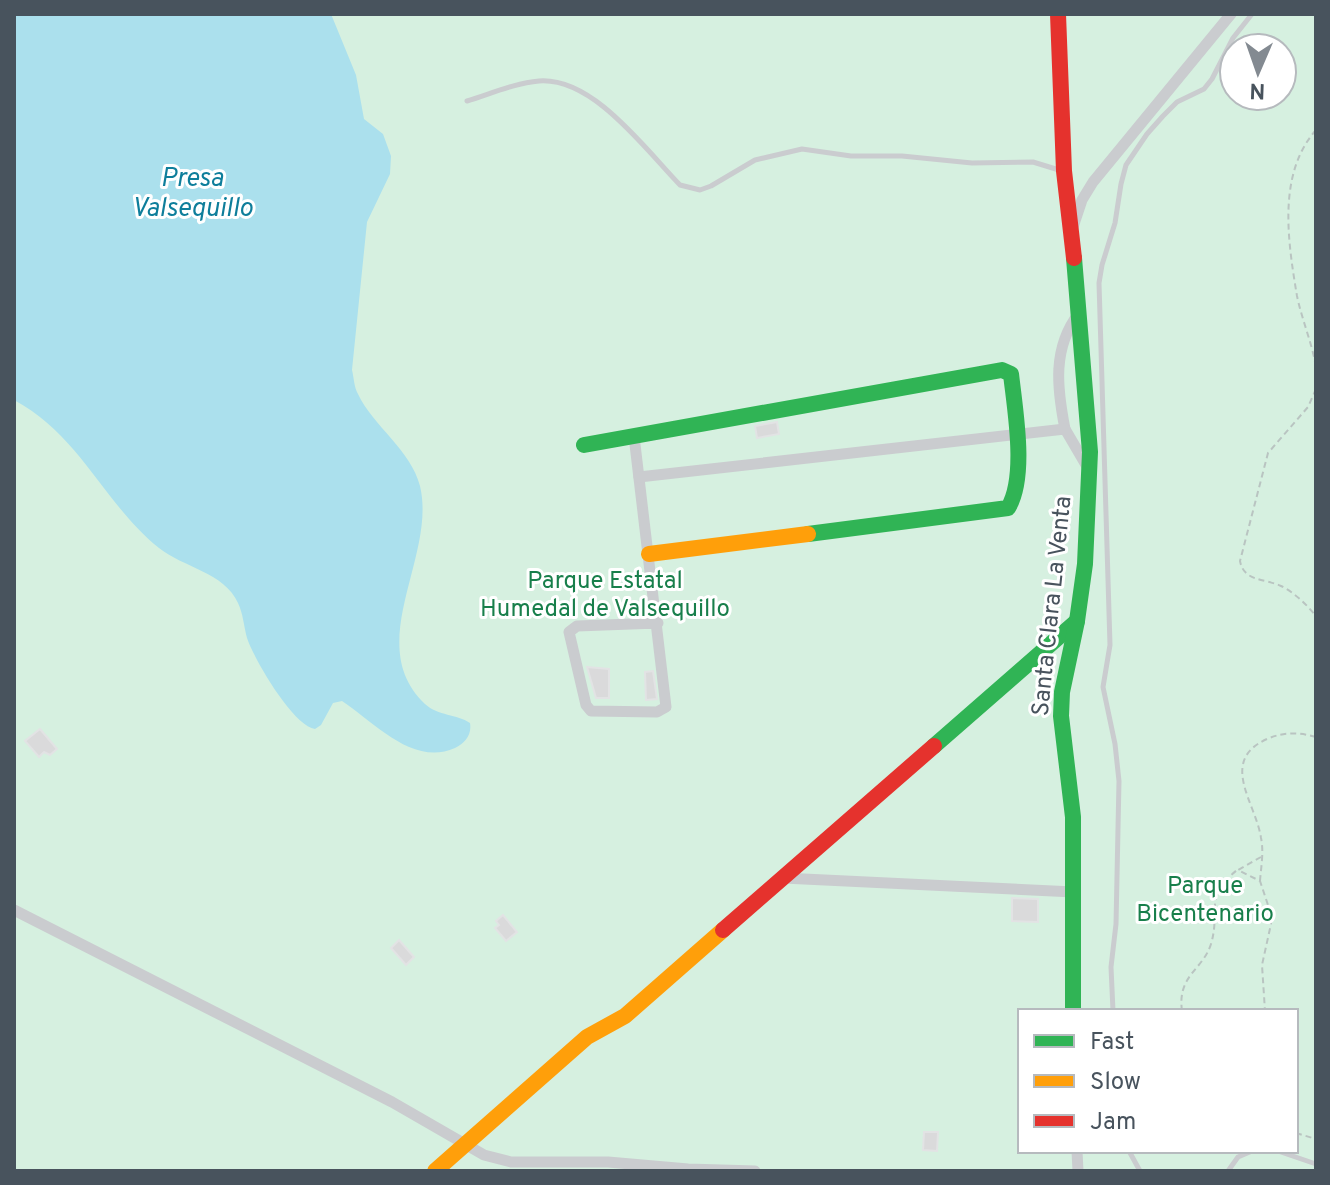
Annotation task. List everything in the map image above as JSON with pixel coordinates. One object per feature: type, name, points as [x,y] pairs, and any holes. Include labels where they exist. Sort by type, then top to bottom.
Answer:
[{"type":"street","name":"Santa Clara La Venta","points":[[1058,14],[1064,171],[1079,313],[1089,470],[1088,529],[1077,621],[1062,692],[1061,716],[1073,817],[1073,1009]]},
{"type":"street","points":[[1072,230],[1082,200],[1093,182],[1231,14]]},
{"type":"street","points":[[1079,313],[1068,328],[1061,347],[1058,392],[1065,429],[1089,470]]},
{"type":"street","points":[[584,445],[1002,370],[1011,374],[1017,434],[1016,495],[1008,508],[649,554]]},
{"type":"street","points":[[639,477],[1065,429]]},
{"type":"street","points":[[634,436],[658,623],[666,707],[657,712],[591,711],[586,705],[569,632],[577,626],[658,623]]},
{"type":"street","points":[[435,1171],[587,1037],[625,1016],[1077,621]]},
{"type":"street","points":[[783,878],[1074,892]]},
{"type":"street","points":[[14,910],[327,1068],[484,1155],[511,1162],[608,1162],[755,1171]]},
{"type":"lane","points":[[1113,1009],[1111,967],[1116,924],[1119,781],[1103,687],[1110,645],[1099,283],[1126,165],[1177,102],[1204,89],[1224,52],[1252,14]]},
{"type":"lane","points":[[467,101],[539,81],[559,82],[582,91],[599,102],[680,185],[690,189],[700,190],[711,186],[755,160],[802,149],[851,156],[902,156],[972,163],[1033,162],[1064,171]]},
{"type":"lane","points":[[1130,1153],[1140,1171]]},
{"type":"lane","points":[[1228,1171],[1238,1157],[1247,1153]]},
{"type":"lane","points":[[1284,1153],[1316,1164]]},
{"type":"path","points":[[1316,130],[1297,159],[1287,232],[1295,266],[1297,295],[1316,367]]},
{"type":"path","points":[[1316,389],[1308,407],[1268,453],[1240,561],[1242,571],[1248,577],[1280,585],[1296,595],[1316,616]]},
{"type":"path","points":[[1265,1009],[1262,965],[1271,924],[1270,911],[1260,881],[1262,838],[1242,778],[1244,761],[1250,751],[1277,735],[1295,733],[1316,737]]},
{"type":"path","points":[[1182,1009],[1184,987],[1190,972],[1210,946],[1217,893],[1225,880],[1262,857]]},
{"type":"path","points":[[1238,870],[1260,881]]},
{"type":"green space","name":"Parque Estatal Humedal de Valsequillo","points":[[14,14],[1316,14],[1316,1171],[14,1171]]},
{"type":"water","name":"Presa Valsequillo","points":[[14,14],[331,14],[356,75],[364,119],[383,134],[391,156],[390,174],[367,222],[352,370],[365,406],[409,461],[420,486],[423,513],[400,627],[400,655],[407,680],[425,704],[470,723],[469,735],[459,746],[439,752],[424,752],[409,747],[342,701],[333,703],[321,725],[315,729],[306,725],[275,690],[257,661],[247,638],[240,607],[232,593],[213,577],[159,548],[122,511],[57,432],[14,400]]},
{"type":"building","points":[[777,422],[779,434],[757,438],[755,426]]},
{"type":"building","points":[[587,667],[609,669],[609,698],[596,698]]},
{"type":"building","points":[[653,671],[657,699],[646,700],[645,672]]},
{"type":"building","points":[[40,729],[57,749],[50,755],[44,752],[39,757],[25,741]]},
{"type":"building","points":[[1012,898],[1038,899],[1038,922],[1012,921]]},
{"type":"building","points":[[503,915],[517,932],[506,941],[495,928],[499,925],[496,921]]},
{"type":"building","points":[[399,940],[414,957],[406,965],[391,948]]},
{"type":"building","points":[[924,1132],[938,1132],[937,1151],[923,1150]]},
{"type":"traffic: fast","points":[[1073,1009],[1073,817],[1061,716],[1062,692],[1085,564],[1090,452],[1074,258]]},
{"type":"traffic: fast","points":[[584,445],[1002,370],[1011,374],[1018,461],[1014,495],[1008,508],[808,534]]},
{"type":"traffic: fast","points":[[934,746],[1077,621]]},
{"type":"traffic: slow","points":[[649,554],[808,534]]},
{"type":"traffic: slow","points":[[435,1171],[587,1037],[625,1016],[723,930]]},
{"type":"traffic: jam","points":[[1058,14],[1064,171],[1074,258]]},
{"type":"traffic: jam","points":[[723,930],[934,746]]},
{"type":"park label","name":"Parque Bicentenario","points":[[1205,899]]}]
